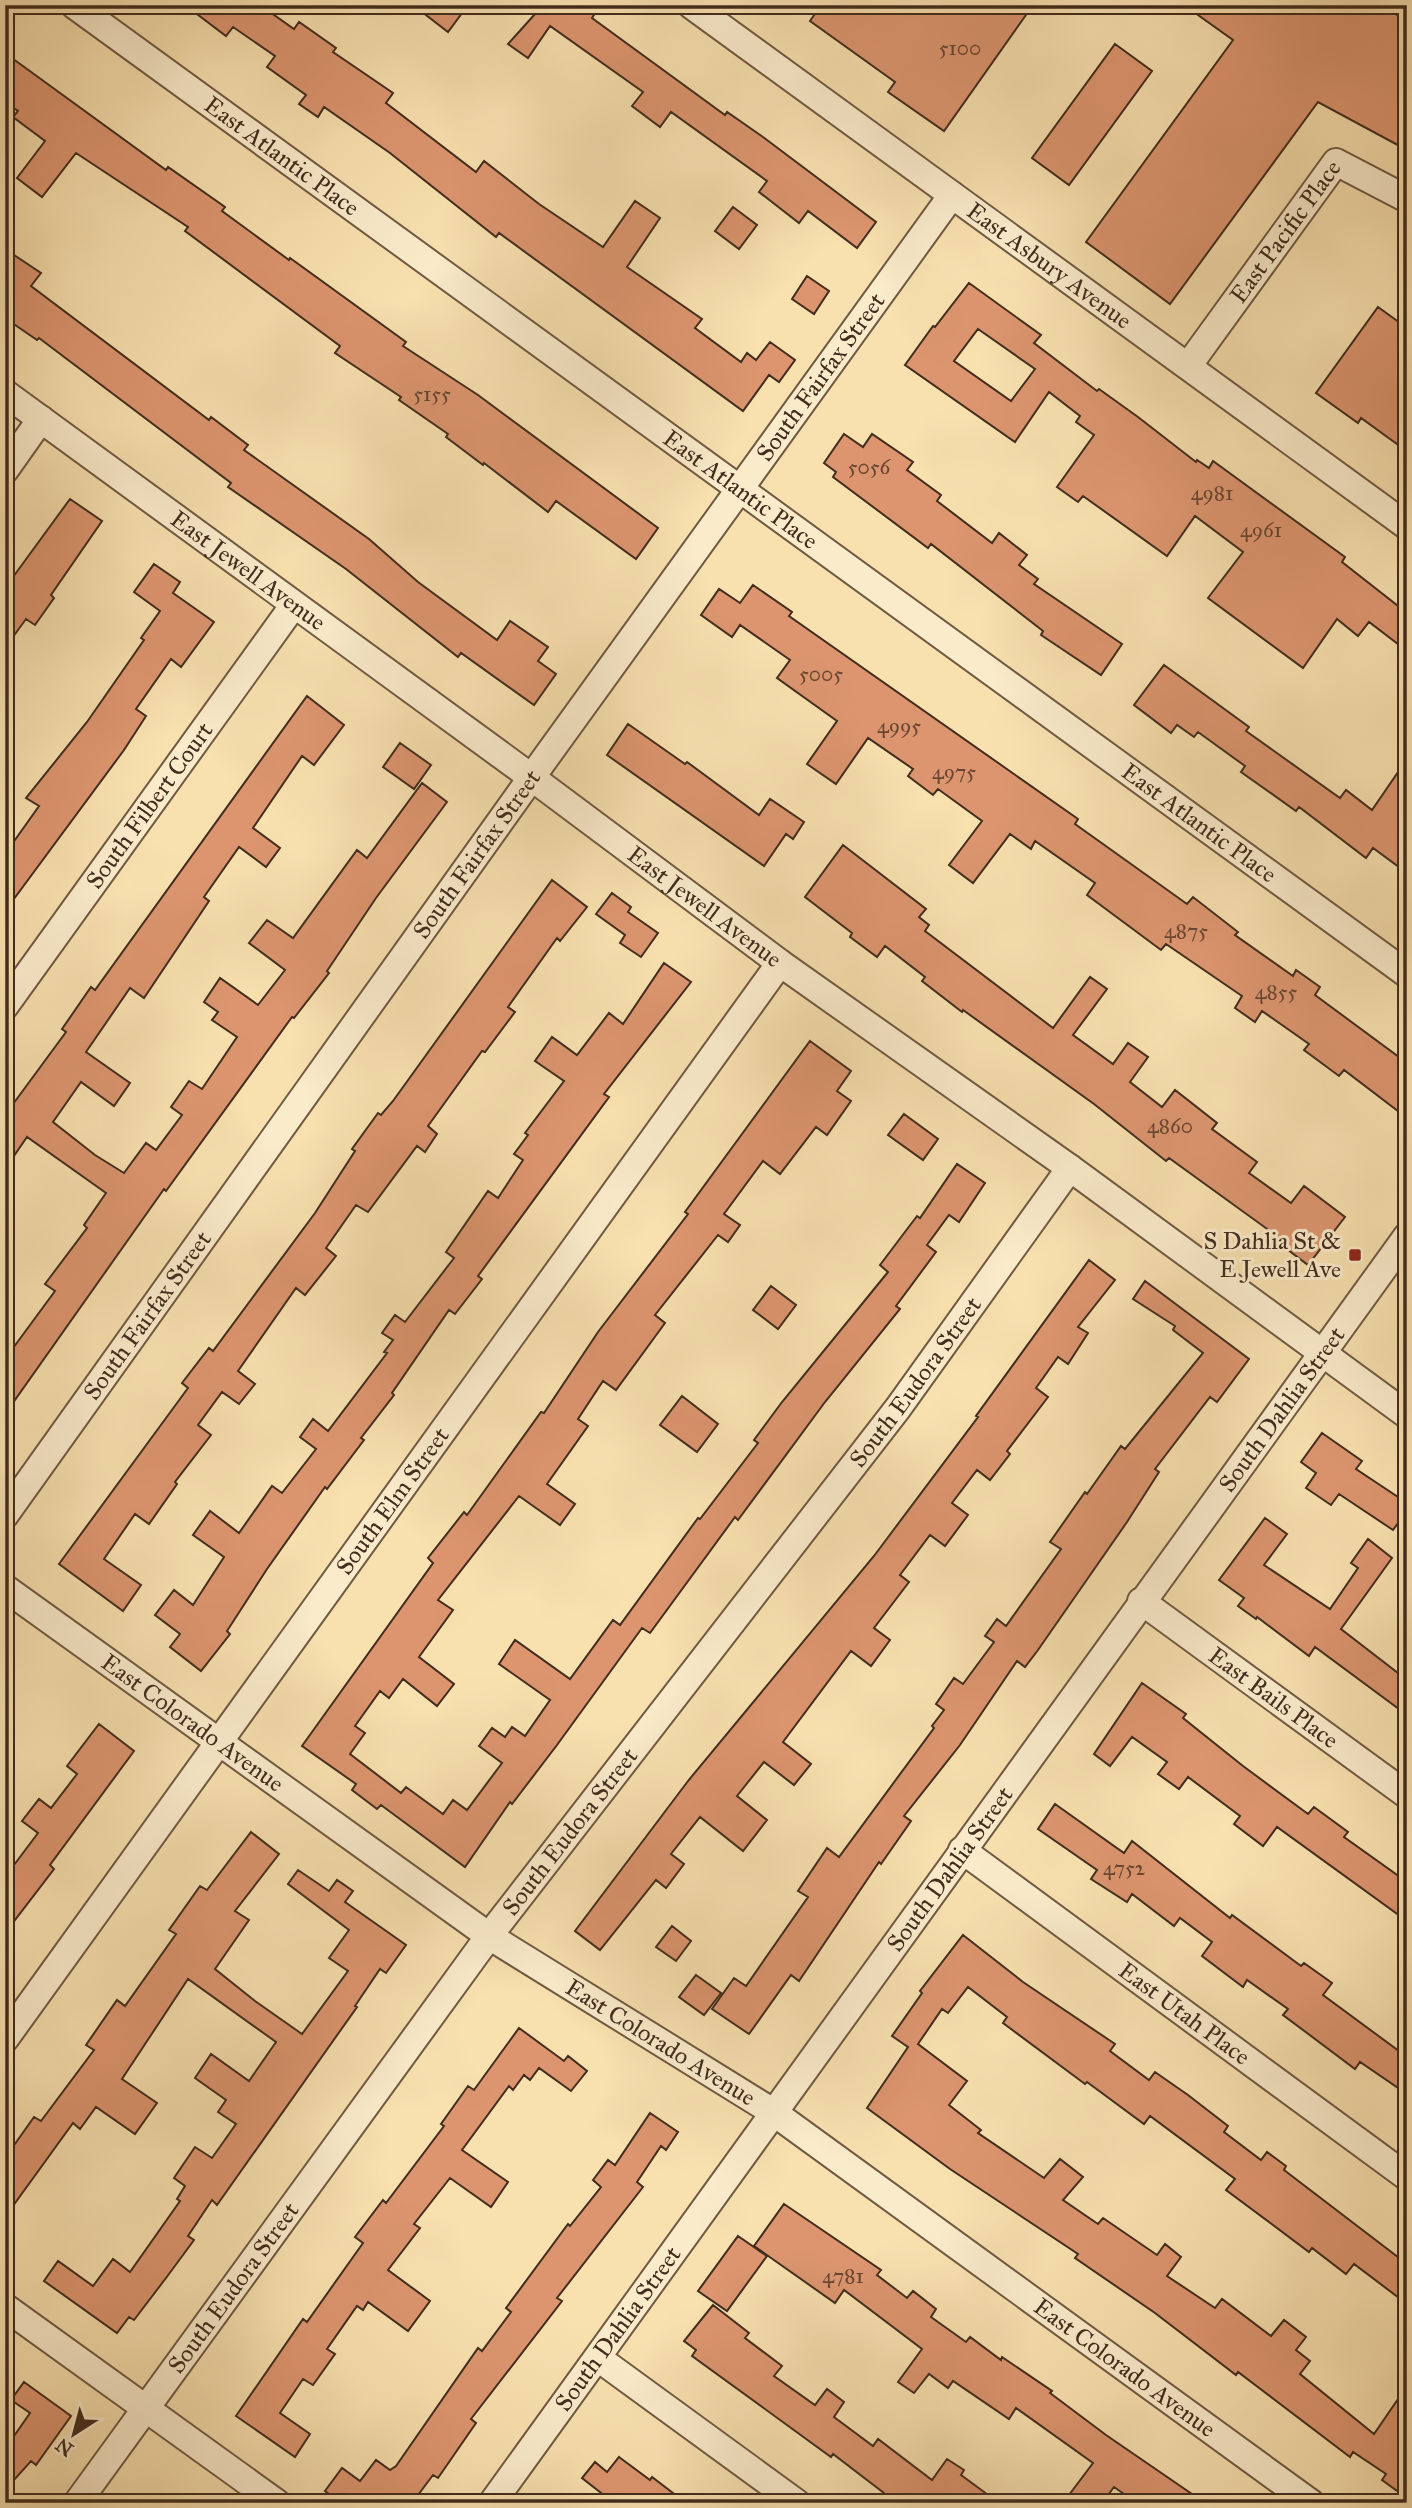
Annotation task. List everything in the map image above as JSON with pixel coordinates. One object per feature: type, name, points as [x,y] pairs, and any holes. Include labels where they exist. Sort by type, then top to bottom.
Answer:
[{"type":"street","name":"East Atlantic Place","points":[[74,5],[740,486],[1407,974]]},
{"type":"street","name":"East Asbury Avenue","points":[[691,5],[1407,527]]},
{"type":"street","name":"East Pacific Place","points":[[1188,366],[1336,162],[1407,199]]},
{"type":"street","name":"South Fairfax Street","points":[[5,1515],[531,777],[952,195]]},
{"type":"street","name":"East Jewell Avenue","points":[[5,393],[293,606],[531,777],[780,963],[1070,1168],[1407,1415]]},
{"type":"street","points":[[5,470],[41,419]]},
{"type":"street","name":"South Filbert Court","points":[[5,1006],[293,606]]},
{"type":"street","name":"South Elm Street","points":[[5,2039],[780,963]]},
{"type":"street","name":"South Eudora Street","points":[[77,2503],[489,1936],[898,1408],[1070,1168]]},
{"type":"street","name":"South Dahlia Street","points":[[492,2503],[1407,1236]]},
{"type":"street","name":"East Colorado Avenue","points":[[5,1588],[489,1936],[773,2112],[1311,2503]]},
{"type":"street","name":"East Bails Place","points":[[1141,1601],[1407,1795]]},
{"type":"street","name":"East Utah Place","points":[[962,1850],[1407,2177]]},
{"type":"street","points":[[5,2307],[277,2503]]},
{"type":"street","points":[[598,2358],[797,2503]]},
{"type":"building","points":[[185,5],[260,5],[294,29],[299,22],[336,48],[333,52],[393,93],[386,103],[476,172],[484,161],[539,204],[603,247],[635,201],[660,218],[627,267],[702,319],[695,328],[741,362],[747,353],[756,360],[770,342],[795,360],[779,382],[769,375],[743,411],[499,233],[496,237],[390,153],[324,107],[318,117],[299,104],[306,95],[267,67],[275,56],[233,27],[226,36]]},
{"type":"building","points":[[413,5],[468,5],[448,32]]},
{"type":"building","points":[[524,5],[581,5],[594,15],[592,18],[725,115],[727,112],[763,137],[876,222],[857,248],[808,211],[799,223],[759,192],[767,181],[671,112],[660,127],[632,106],[643,92],[550,26],[528,58],[508,44],[535,14]]},
{"type":"building","points":[[821,5],[1033,5],[944,131],[888,92],[895,82],[810,21]]},
{"type":"building","points":[[1184,5],[1379,5],[1407,20],[1407,150],[1318,102],[1170,304],[1086,242],[1233,40]]},
{"type":"building","points":[[1115,44],[1152,71],[1069,185],[1032,158]]},
{"type":"building","points":[[5,53],[166,170],[168,167],[225,207],[222,211],[406,342],[403,346],[478,395],[658,528],[636,559],[556,501],[548,512],[484,463],[483,465],[446,437],[448,434],[399,400],[401,397],[335,353],[340,346],[185,231],[188,227],[76,153],[42,197],[17,178],[45,141],[13,117],[18,111],[5,102]]},
{"type":"building","points":[[733,207],[757,225],[739,249],[715,231]]},
{"type":"building","points":[[5,249],[41,273],[31,286],[209,420],[211,417],[248,445],[244,450],[369,539],[418,582],[497,640],[510,621],[548,647],[538,661],[556,674],[534,705],[461,653],[458,657],[346,569],[228,487],[231,483],[39,338],[37,340],[5,318]]},
{"type":"building","points":[[807,276],[829,291],[814,314],[792,299]]},
{"type":"building","points":[[969,283],[1041,335],[1034,343],[1097,391],[1099,389],[1196,462],[1197,460],[1209,468],[1213,461],[1345,557],[1342,562],[1407,613],[1407,651],[1369,622],[1358,636],[1337,619],[1303,668],[1208,598],[1243,552],[1195,516],[1167,556],[1083,496],[1078,502],[1057,487],[1094,435],[1076,422],[1080,416],[1049,392],[1015,442],[905,365],[933,326],[935,327]],"holes":[[[978,329],[1035,369],[1011,401],[954,361]]]},
{"type":"building","points":[[1378,307],[1407,328],[1407,430],[1397,444],[1361,418],[1358,423],[1316,393]]},
{"type":"building","points":[[844,434],[863,447],[872,434],[913,462],[907,470],[941,495],[937,501],[992,543],[999,533],[1027,555],[1019,565],[1038,579],[1034,584],[1122,644],[1101,675],[1041,635],[1043,631],[931,544],[928,548],[833,477],[836,472],[824,463]]},
{"type":"building","points":[[70,499],[102,521],[51,595],[54,598],[35,625],[26,619],[5,648],[5,588]]},
{"type":"building","points":[[154,564],[180,582],[173,593],[214,622],[181,667],[171,659],[136,709],[146,716],[124,750],[5,911],[5,854],[39,806],[26,798],[87,722],[144,640],[141,638],[160,611],[134,592]]},
{"type":"building","points":[[753,585],[792,612],[789,616],[1078,819],[1075,824],[1187,904],[1193,897],[1238,932],[1235,935],[1293,976],[1296,970],[1320,987],[1315,995],[1407,1063],[1407,1118],[1344,1070],[1339,1076],[1304,1050],[1309,1044],[1262,1011],[1255,1022],[1235,1008],[1242,996],[1166,944],[1161,950],[1087,895],[1095,883],[1035,841],[1031,849],[1010,834],[973,883],[949,865],[982,821],[938,789],[933,795],[908,776],[913,769],[868,738],[836,784],[807,764],[837,721],[777,678],[790,660],[740,625],[732,637],[701,615],[719,589],[740,603]]},
{"type":"building","points":[[1164,665],[1249,727],[1246,731],[1340,798],[1346,790],[1372,810],[1407,759],[1407,873],[1373,848],[1366,858],[1299,807],[1296,811],[1241,772],[1245,766],[1198,732],[1194,737],[1177,725],[1171,733],[1134,705]]},
{"type":"building","points":[[307,696],[344,725],[314,765],[302,756],[253,828],[280,848],[266,867],[239,847],[204,897],[209,901],[144,998],[130,988],[86,1052],[130,1083],[114,1106],[81,1082],[53,1122],[95,1155],[124,1173],[146,1143],[156,1150],[182,1115],[171,1107],[189,1081],[202,1089],[237,1037],[212,1020],[218,1012],[204,1002],[220,978],[258,1005],[285,970],[249,943],[267,920],[293,938],[357,850],[367,858],[422,783],[447,802],[376,898],[327,971],[329,973],[294,1018],[292,1017],[166,1191],[164,1189],[5,1414],[5,1359],[55,1291],[45,1284],[87,1228],[84,1225],[106,1193],[27,1137],[5,1169],[5,1115],[66,1032],[62,1029],[91,987],[95,990]]},
{"type":"building","points":[[628,724],[685,764],[687,762],[759,815],[770,799],[804,822],[793,839],[786,834],[764,866],[607,755]]},
{"type":"building","points":[[400,743],[431,765],[414,789],[383,767]]},
{"type":"building","points":[[843,845],[926,909],[919,917],[929,925],[925,931],[1053,1028],[1090,977],[1107,989],[1073,1035],[1113,1064],[1128,1043],[1148,1057],[1130,1082],[1162,1107],[1175,1090],[1217,1123],[1212,1129],[1257,1162],[1249,1173],[1291,1203],[1304,1186],[1345,1217],[1308,1265],[1267,1234],[1270,1231],[1169,1158],[1166,1161],[1094,1104],[963,1010],[962,1012],[922,981],[925,977],[885,946],[877,957],[850,937],[852,933],[805,897]]},
{"type":"building","points":[[552,880],[587,907],[560,941],[557,938],[508,1007],[515,1012],[485,1052],[482,1051],[428,1126],[437,1134],[425,1152],[417,1146],[368,1212],[356,1205],[326,1248],[336,1256],[305,1295],[296,1288],[238,1371],[255,1384],[239,1404],[222,1392],[198,1425],[211,1435],[175,1482],[177,1484],[149,1524],[135,1514],[104,1559],[141,1585],[123,1611],[59,1564],[188,1388],[182,1383],[209,1348],[213,1351],[315,1213],[355,1151],[352,1149],[378,1113],[381,1115],[393,1101]]},
{"type":"building","points":[[612,893],[631,907],[628,912],[658,933],[641,957],[620,943],[625,935],[596,914]]},
{"type":"building","points":[[664,963],[691,982],[604,1094],[609,1097],[478,1276],[482,1279],[455,1314],[449,1310],[392,1393],[394,1395],[361,1438],[364,1440],[327,1489],[325,1487],[267,1569],[227,1631],[230,1634],[201,1671],[170,1647],[180,1634],[155,1615],[174,1590],[193,1605],[224,1557],[193,1535],[210,1511],[239,1533],[272,1486],[282,1493],[316,1449],[300,1437],[313,1419],[328,1431],[387,1353],[384,1352],[393,1340],[382,1333],[395,1315],[405,1322],[454,1258],[446,1252],[488,1191],[498,1198],[523,1160],[514,1154],[528,1135],[525,1133],[564,1081],[535,1061],[552,1037],[577,1055],[609,1013],[623,1024]]},
{"type":"building","points":[[810,1041],[851,1071],[837,1091],[851,1101],[827,1135],[816,1127],[780,1174],[763,1161],[724,1214],[740,1225],[728,1242],[718,1235],[655,1315],[665,1323],[616,1390],[603,1381],[578,1419],[588,1426],[547,1484],[575,1504],[560,1525],[519,1496],[438,1600],[453,1610],[419,1657],[454,1684],[437,1706],[403,1679],[389,1698],[380,1691],[355,1726],[365,1733],[350,1754],[401,1793],[406,1787],[443,1814],[453,1800],[467,1810],[502,1763],[479,1746],[492,1728],[505,1737],[512,1727],[525,1736],[550,1700],[499,1664],[515,1640],[570,1679],[613,1620],[620,1625],[698,1518],[700,1519],[758,1443],[754,1440],[782,1402],[888,1272],[880,1265],[917,1216],[920,1218],[957,1164],[985,1183],[959,1222],[949,1215],[927,1245],[936,1252],[896,1306],[900,1309],[825,1402],[738,1520],[735,1517],[650,1633],[642,1628],[557,1745],[512,1804],[510,1802],[465,1867],[381,1805],[377,1809],[352,1790],[356,1784],[302,1746],[433,1563],[428,1558],[464,1512],[467,1515],[541,1412],[544,1413],[598,1332],[688,1214],[685,1212]]},
{"type":"building","points":[[904,1114],[938,1139],[923,1160],[888,1135]]},
{"type":"building","points":[[1089,1260],[1115,1280],[1078,1327],[1088,1333],[1068,1364],[1058,1357],[1036,1388],[1048,1397],[1007,1451],[1010,1454],[990,1480],[977,1470],[952,1503],[968,1515],[945,1546],[930,1535],[900,1575],[909,1582],[874,1628],[890,1640],[871,1666],[851,1651],[783,1742],[811,1764],[794,1785],[764,1762],[737,1796],[767,1820],[743,1851],[700,1817],[671,1854],[684,1864],[666,1888],[656,1880],[600,1950],[575,1931],[688,1781],[874,1556],[978,1417],[976,1416]]},
{"type":"building","points":[[1145,1281],[1249,1359],[1217,1402],[1210,1397],[1155,1469],[1159,1472],[1127,1522],[1038,1650],[1025,1667],[1017,1661],[960,1745],[904,1816],[911,1821],[881,1864],[879,1862],[799,1981],[791,1975],[749,2034],[712,2009],[734,1978],[746,1986],[808,1897],[798,1891],[827,1848],[839,1857],[934,1728],[932,1726],[944,1710],[936,1704],[954,1678],[963,1684],[994,1642],[985,1636],[997,1619],[1006,1626],[1061,1549],[1050,1542],[1085,1492],[1087,1494],[1121,1446],[1125,1449],[1203,1353],[1173,1330],[1175,1326],[1133,1299]]},
{"type":"building","points":[[771,1286],[796,1305],[778,1329],[753,1310]]},
{"type":"building","points":[[682,1396],[718,1424],[697,1452],[660,1425]]},
{"type":"building","points":[[1322,1433],[1362,1461],[1356,1469],[1407,1503],[1407,1511],[1393,1530],[1339,1494],[1331,1505],[1306,1488],[1316,1473],[1301,1462]]},
{"type":"building","points":[[1265,1518],[1287,1534],[1264,1565],[1330,1609],[1358,1568],[1351,1563],[1368,1539],[1392,1558],[1341,1629],[1407,1680],[1407,1715],[1315,1647],[1309,1656],[1257,1617],[1256,1619],[1238,1606],[1244,1598],[1219,1580]]},
{"type":"building","points":[[1142,1683],[1186,1714],[1183,1718],[1243,1766],[1308,1814],[1314,1807],[1348,1832],[1344,1837],[1407,1882],[1407,1921],[1277,1827],[1263,1846],[1234,1824],[1240,1816],[1188,1777],[1179,1789],[1158,1774],[1167,1762],[1132,1737],[1110,1766],[1094,1754]]},
{"type":"building","points":[[99,1724],[134,1751],[50,1865],[54,1869],[5,1933],[5,1877],[38,1833],[22,1821],[39,1799],[51,1808],[77,1774],[67,1766]]},
{"type":"building","points":[[1055,1804],[1124,1853],[1132,1841],[1230,1918],[1232,1915],[1301,1966],[1304,1963],[1332,1983],[1323,1995],[1407,2057],[1407,2094],[1360,2062],[1355,2069],[1283,2015],[1288,2009],[1247,1980],[1243,1987],[1202,1956],[1212,1942],[1180,1918],[1174,1926],[1132,1894],[1127,1902],[1091,1879],[1097,1870],[1038,1829]]},
{"type":"building","points":[[251,1832],[279,1854],[235,1911],[249,1920],[215,1969],[255,2001],[302,2034],[348,1971],[329,1958],[349,1930],[288,1884],[298,1870],[329,1891],[337,1880],[353,1891],[345,1902],[406,1945],[386,1973],[380,1969],[355,2006],[357,2007],[217,2205],[212,2200],[188,2236],[194,2240],[134,2320],[129,2317],[117,2333],[44,2281],[58,2261],[93,2286],[113,2259],[130,2272],[180,2201],[177,2199],[185,2186],[174,2178],[195,2147],[212,2158],[236,2124],[218,2112],[226,2100],[195,2078],[211,2054],[249,2081],[276,2042],[188,1979],[122,2079],[157,2103],[135,2134],[96,2107],[80,2129],[73,2123],[5,2217],[5,2158],[34,2117],[41,2121],[94,2050],[86,2045],[117,2000],[125,2006],[176,1934],[169,1930],[200,1886],[207,1890]]},
{"type":"building","points":[[672,1926],[691,1941],[676,1961],[656,1947]]},
{"type":"building","points":[[963,1935],[1023,1982],[1115,2044],[1110,2051],[1149,2080],[1155,2072],[1228,2126],[1224,2132],[1261,2160],[1267,2152],[1286,2166],[1284,2170],[1407,2264],[1407,2304],[1354,2264],[1346,2274],[1312,2248],[1309,2252],[1226,2190],[1235,2179],[1150,2116],[1144,2124],[1087,2082],[1085,2084],[1003,2023],[1007,2017],[968,1987],[948,2013],[942,2009],[918,2044],[967,2081],[949,2105],[981,2130],[978,2133],[1044,2178],[1060,2159],[1083,2177],[1063,2200],[1098,2224],[1103,2218],[1157,2255],[1165,2244],[1181,2257],[1167,2276],[1215,2308],[1222,2299],[1271,2336],[1284,2320],[1306,2337],[1296,2350],[1310,2361],[1300,2374],[1374,2434],[1407,2386],[1407,2498],[1382,2480],[1386,2474],[1353,2452],[1350,2457],[1238,2372],[1236,2375],[1155,2313],[1075,2258],[1078,2254],[950,2169],[867,2108],[908,2047],[892,2036],[922,1993],[920,1991]]},
{"type":"building","points":[[696,1975],[721,1993],[704,2015],[679,1997]]},
{"type":"building","points":[[519,2028],[564,2061],[568,2056],[587,2071],[571,2091],[539,2068],[530,2080],[524,2075],[513,2090],[509,2086],[462,2150],[508,2182],[491,2207],[450,2178],[414,2224],[420,2228],[388,2270],[430,2301],[408,2331],[368,2302],[363,2310],[357,2306],[327,2349],[335,2354],[313,2385],[303,2379],[280,2413],[310,2434],[295,2457],[236,2416],[303,2319],[307,2322],[363,2243],[355,2237],[383,2200],[386,2203],[444,2126],[441,2124],[468,2086],[474,2090]]},
{"type":"building","points":[[650,2113],[678,2132],[666,2150],[661,2146],[637,2182],[643,2187],[557,2298],[562,2301],[471,2419],[476,2423],[438,2478],[433,2475],[412,2503],[341,2503],[325,2491],[342,2468],[360,2481],[376,2460],[390,2470],[396,2466],[478,2348],[482,2351],[511,2312],[506,2308],[568,2224],[570,2226],[601,2187],[593,2180],[608,2160],[615,2165]]},
{"type":"building","points":[[784,2204],[881,2270],[877,2275],[907,2298],[913,2291],[936,2309],[931,2317],[966,2342],[970,2337],[1001,2360],[1002,2357],[1052,2391],[1050,2393],[1106,2435],[1205,2503],[1137,2503],[1114,2487],[1102,2503],[1063,2503],[1093,2463],[1016,2408],[1009,2419],[953,2381],[948,2388],[929,2374],[914,2393],[898,2382],[922,2349],[844,2290],[835,2303],[754,2246]]},
{"type":"building","points":[[738,2236],[767,2256],[727,2311],[698,2291]]},
{"type":"building","points":[[713,2305],[749,2333],[745,2338],[782,2366],[774,2376],[815,2405],[827,2389],[844,2402],[834,2417],[873,2446],[878,2439],[932,2480],[947,2459],[964,2470],[961,2475],[999,2503],[897,2503],[833,2454],[831,2457],[692,2356],[696,2350],[684,2341]]},
{"type":"building","points":[[24,2382],[71,2416],[36,2465],[31,2461],[5,2490],[5,2449],[30,2413],[11,2400]]},
{"type":"building","points":[[619,2457],[650,2480],[652,2477],[686,2503],[614,2503],[582,2478],[595,2462],[607,2472]]},
{"type":"place","name":"S Dahlia St & E Jewell Ave","points":[[1355,1255]]}]
